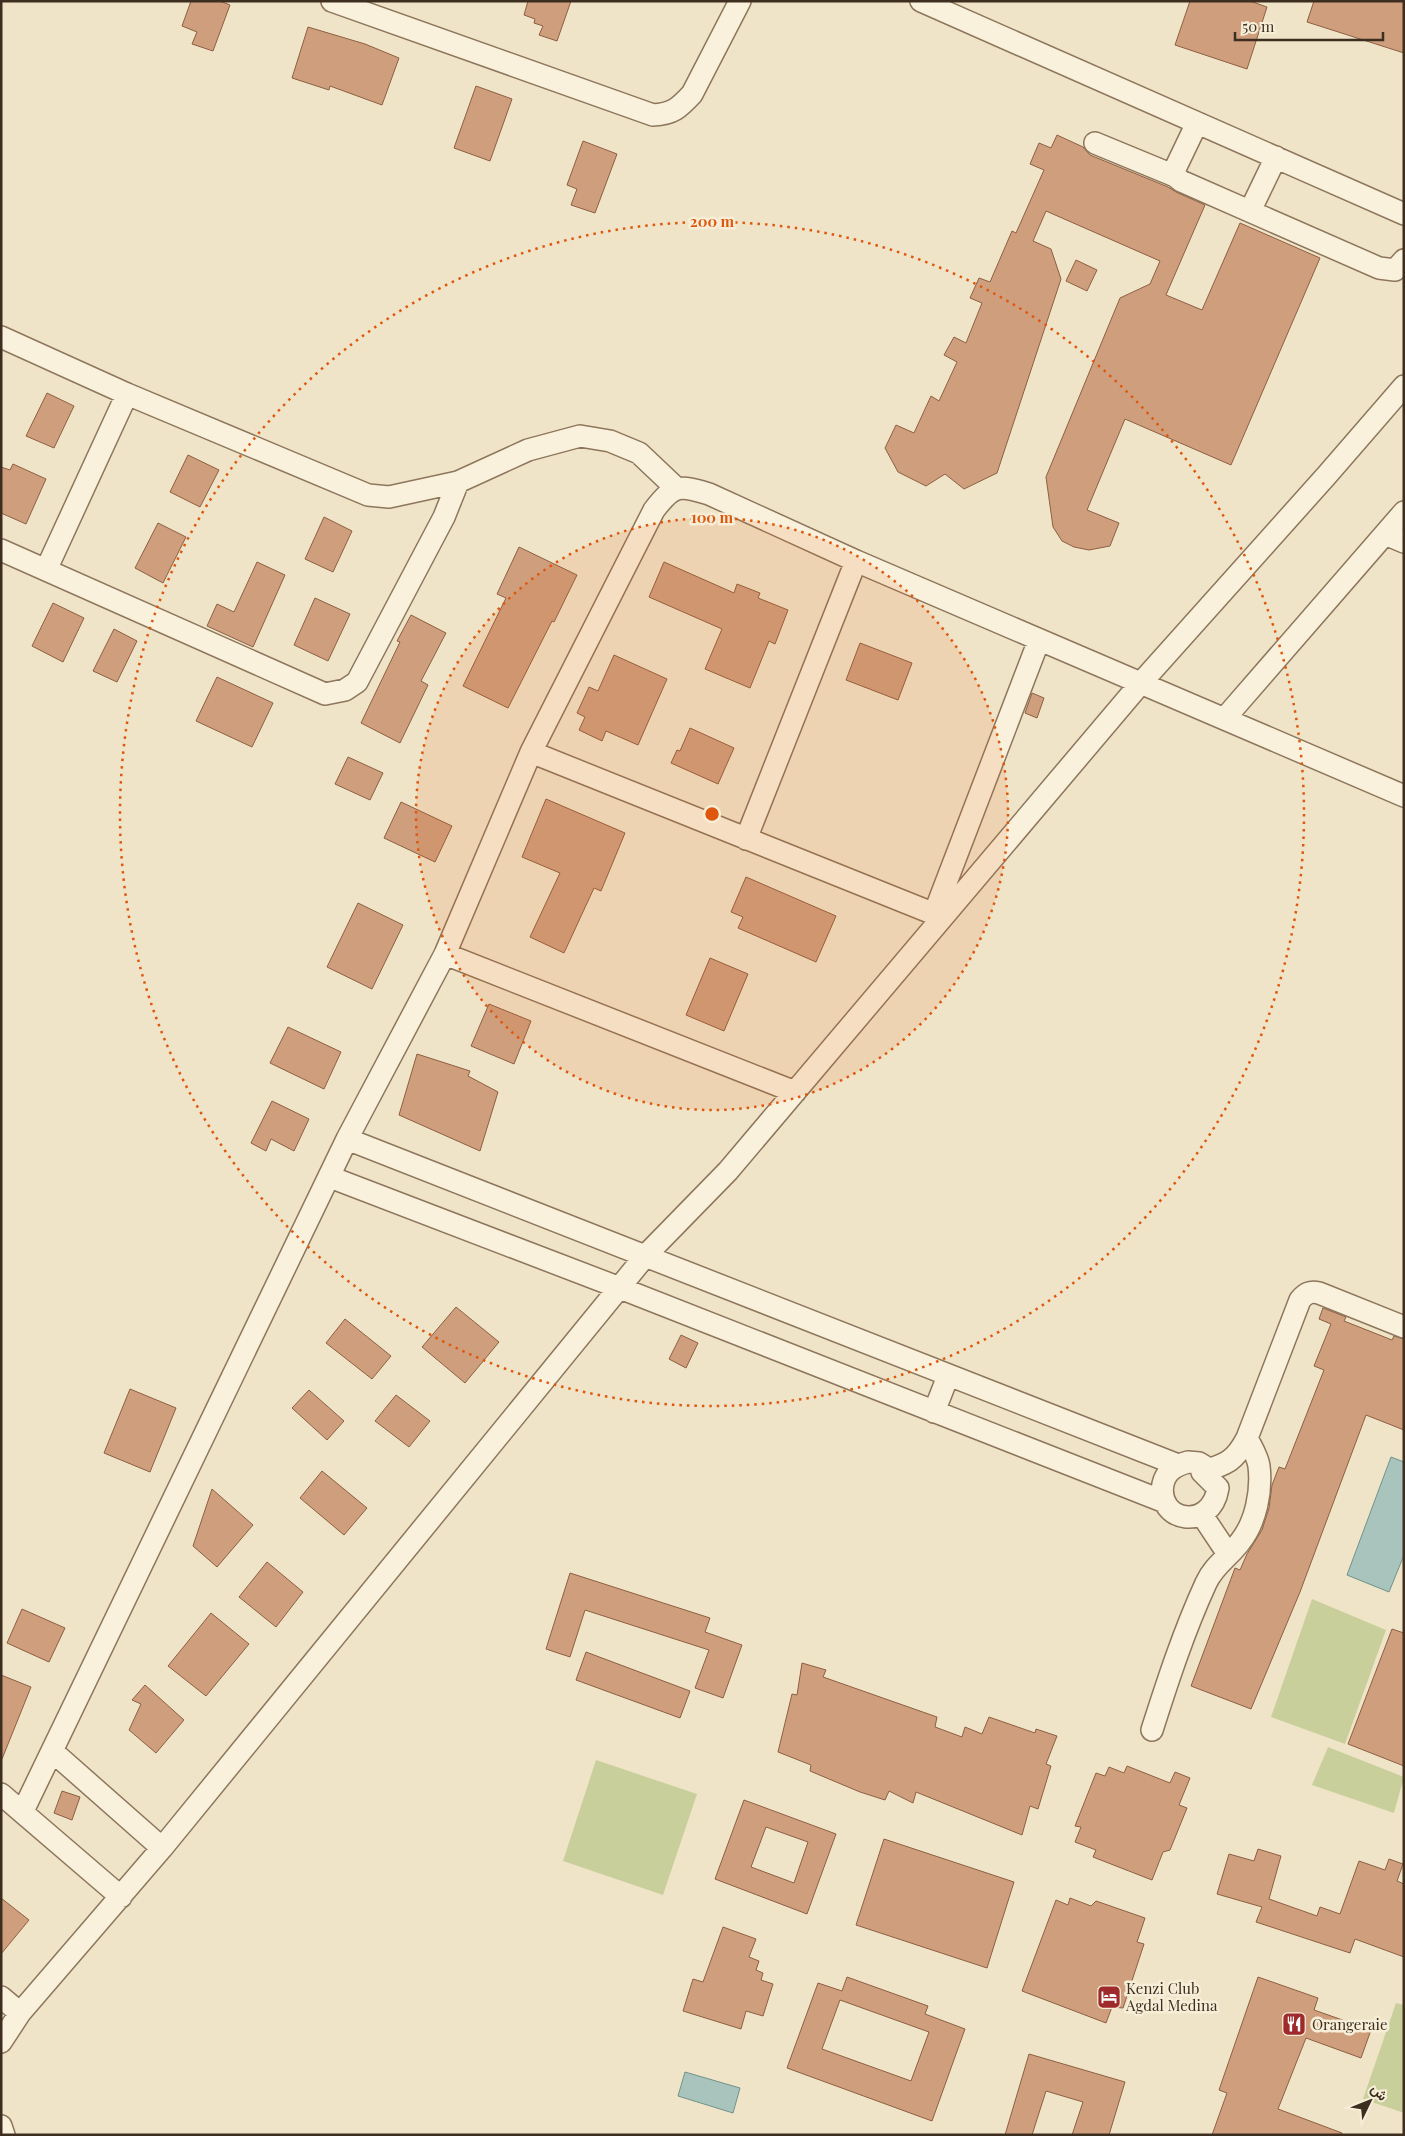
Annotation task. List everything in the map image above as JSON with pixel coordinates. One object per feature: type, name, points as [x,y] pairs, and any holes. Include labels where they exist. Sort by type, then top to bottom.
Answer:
[{"type":"street","points":[[332,1],[653,115],[667,114],[680,106],[692,94],[740,1]]},
{"type":"street","points":[[921,1],[1404,214]]},
{"type":"street","points":[[1175,176],[1174,171],[1197,123]]},
{"type":"street","points":[[1095,143],[1175,176],[1181,181],[1379,268],[1395,270],[1404,260]]},
{"type":"street","points":[[1250,211],[1276,157]]},
{"type":"street","points":[[1,337],[127,394],[368,495],[389,497],[458,482],[528,450],[580,436],[610,441],[639,453],[676,488],[691,489],[709,494],[856,561],[1404,796]]},
{"type":"street","points":[[1,2042],[20,2013],[162,1848],[646,1255],[728,1171],[938,915],[1404,386]]},
{"type":"street","points":[[46,570],[127,394]]},
{"type":"street","points":[[1,550],[325,694],[345,690],[357,682],[444,517],[458,482]]},
{"type":"street","points":[[23,1811],[330,1177],[347,1138],[445,954],[531,752],[654,510],[664,497],[676,488]]},
{"type":"street","points":[[1225,718],[1394,538],[1404,512]]},
{"type":"street","points":[[746,840],[856,561]]},
{"type":"street","points":[[938,915],[1039,640]]},
{"type":"street","points":[[531,752],[746,840],[938,915]]},
{"type":"street","points":[[445,954],[794,1092]]},
{"type":"street","points":[[347,1138],[1178,1465]]},
{"type":"street","points":[[330,1177],[620,1288],[1165,1502]]},
{"type":"street","points":[[1202,1472],[1232,1461],[1240,1452],[1248,1438],[1300,1300],[1305,1294],[1311,1291],[1319,1293],[1404,1327]]},
{"type":"street","points":[[934,1412],[948,1376]]},
{"type":"street","points":[[1152,1730],[1181,1638],[1212,1570],[1240,1542],[1255,1514],[1259,1491],[1259,1464],[1248,1438]]},
{"type":"street","points":[[1188,1462],[1199,1464],[1209,1469],[1202,1472],[1218,1488],[1214,1504],[1202,1515],[1192,1518],[1181,1516],[1171,1511],[1165,1502],[1162,1491],[1164,1480],[1169,1471],[1178,1465],[1188,1462]]},
{"type":"street","points":[[1202,1515],[1228,1554]]},
{"type":"street","points":[[52,1751],[162,1848]]},
{"type":"street","points":[[1,1794],[121,1897]]},
{"type":"street","points":[[1,1997],[20,2013]]},
{"type":"street","points":[[1,2126],[4,2135]]},
{"type":"green space","points":[[1312,1599],[1386,1630],[1345,1744],[1271,1717]]},
{"type":"green space","points":[[1328,1747],[1404,1777],[1394,1813],[1312,1785]]},
{"type":"green space","points":[[596,1760],[697,1794],[663,1895],[563,1861]]},
{"type":"green space","points":[[1396,2003],[1404,2005],[1404,2113],[1363,2099]]},
{"type":"water","points":[[1391,1457],[1404,1462],[1404,1555],[1389,1592],[1347,1575]]},
{"type":"water","points":[[685,2072],[740,2088],[733,2113],[678,2096]]},
{"type":"building","points":[[191,1],[220,1],[230,5],[213,51],[192,44],[197,32],[182,26]]},
{"type":"building","points":[[528,1],[571,1],[557,41],[539,35],[543,26],[534,23],[535,19],[524,15]]},
{"type":"building","points":[[1190,1],[1250,1],[1267,7],[1247,69],[1175,45]]},
{"type":"building","points":[[1314,1],[1404,1],[1404,53],[1307,22]]},
{"type":"building","points":[[308,27],[365,44],[399,58],[382,105],[330,86],[329,90],[292,78]]},
{"type":"building","points":[[476,86],[512,99],[490,161],[454,148]]},
{"type":"building","points":[[1057,135],[1083,147],[1090,155],[1168,187],[1205,205],[1166,295],[1202,310],[1240,223],[1320,258],[1231,465],[1125,419],[1087,510],[1119,523],[1110,546],[1089,550],[1074,547],[1062,541],[1053,527],[1046,477],[1120,298],[1150,284],[1160,261],[1046,211],[1033,241],[1051,249],[1061,279],[997,473],[964,489],[945,474],[926,486],[898,472],[885,448],[896,425],[914,433],[931,396],[939,401],[957,362],[944,355],[954,337],[966,343],[982,303],[970,298],[979,278],[990,282],[1012,231],[1016,233],[1044,170],[1030,164],[1039,143],[1051,148]]},
{"type":"building","points":[[583,141],[617,154],[595,213],[571,205],[577,189],[567,185]]},
{"type":"building","points":[[1076,260],[1097,270],[1087,291],[1066,281]]},
{"type":"building","points":[[47,393],[74,406],[54,448],[26,436]]},
{"type":"building","points":[[188,455],[219,470],[200,507],[170,492]]},
{"type":"building","points":[[13,464],[46,479],[26,524],[1,513],[1,467],[10,470]]},
{"type":"building","points":[[324,517],[352,531],[333,572],[305,559]]},
{"type":"building","points":[[158,523],[186,537],[163,583],[135,568]]},
{"type":"building","points":[[519,547],[577,575],[508,708],[463,686],[506,598],[497,594]]},
{"type":"building","points":[[257,562],[285,575],[253,647],[207,626],[217,604],[234,612]]},
{"type":"building","points":[[664,562],[734,593],[737,584],[760,593],[758,598],[788,610],[775,644],[769,641],[750,688],[705,669],[722,629],[649,597]]},
{"type":"building","points":[[315,598],[350,614],[328,661],[294,645]]},
{"type":"building","points":[[53,603],[84,618],[63,662],[32,646]]},
{"type":"building","points":[[411,615],[446,633],[421,681],[428,685],[400,743],[361,723],[400,642],[397,641]]},
{"type":"building","points":[[114,629],[137,641],[117,682],[93,671]]},
{"type":"building","points":[[860,643],[912,663],[898,700],[846,680]]},
{"type":"building","points":[[614,655],[667,679],[638,745],[606,731],[602,741],[579,730],[585,717],[577,713],[589,687],[598,691]]},
{"type":"building","points":[[217,677],[273,703],[252,747],[196,721]]},
{"type":"building","points":[[1032,693],[1044,698],[1037,718],[1025,713]]},
{"type":"building","points":[[690,728],[734,748],[718,784],[671,763],[677,750],[680,751]]},
{"type":"building","points":[[348,757],[383,773],[370,800],[335,784]]},
{"type":"building","points":[[546,799],[625,833],[601,891],[594,888],[564,953],[530,937],[560,873],[522,857]]},
{"type":"building","points":[[401,802],[452,826],[435,862],[384,838]]},
{"type":"building","points":[[746,877],[836,916],[816,962],[738,928],[743,917],[731,912]]},
{"type":"building","points":[[358,903],[403,925],[372,989],[327,967]]},
{"type":"building","points":[[710,958],[748,974],[724,1031],[686,1015]]},
{"type":"building","points":[[489,1004],[531,1021],[514,1064],[471,1046]]},
{"type":"building","points":[[288,1027],[341,1052],[324,1089],[270,1063]]},
{"type":"building","points":[[417,1054],[470,1071],[468,1076],[498,1092],[480,1151],[399,1115]]},
{"type":"building","points":[[272,1101],[309,1119],[294,1151],[271,1139],[266,1151],[251,1143]]},
{"type":"building","points":[[456,1307],[499,1342],[465,1383],[422,1347]]},
{"type":"building","points":[[1323,1308],[1346,1317],[1344,1321],[1392,1340],[1394,1336],[1404,1339],[1404,1430],[1366,1415],[1300,1592],[1251,1709],[1191,1686],[1235,1568],[1240,1570],[1247,1554],[1262,1530],[1269,1508],[1272,1485],[1279,1467],[1285,1469],[1324,1370],[1314,1366],[1331,1324],[1319,1319]]},
{"type":"building","points":[[345,1319],[391,1356],[372,1379],[326,1343]]},
{"type":"building","points":[[681,1335],[698,1343],[686,1368],[669,1359]]},
{"type":"building","points":[[130,1389],[176,1408],[150,1472],[104,1453]]},
{"type":"building","points":[[309,1390],[344,1421],[327,1440],[292,1408]]},
{"type":"building","points":[[396,1395],[430,1421],[409,1447],[375,1421]]},
{"type":"building","points":[[322,1471],[367,1508],[344,1535],[300,1498]]},
{"type":"building","points":[[212,1489],[253,1525],[217,1567],[193,1546]]},
{"type":"building","points":[[267,1562],[303,1592],[276,1627],[239,1597]]},
{"type":"building","points":[[570,1573],[710,1618],[705,1632],[742,1645],[723,1698],[695,1688],[709,1650],[585,1610],[570,1657],[546,1649]]},
{"type":"building","points":[[22,1609],[65,1628],[49,1662],[7,1643]]},
{"type":"building","points":[[211,1613],[249,1644],[206,1696],[168,1666]]},
{"type":"building","points":[[1392,1629],[1404,1633],[1404,1766],[1348,1744]]},
{"type":"building","points":[[586,1652],[690,1691],[680,1718],[576,1680]]},
{"type":"building","points":[[802,1663],[826,1670],[823,1677],[937,1717],[935,1727],[962,1737],[965,1727],[982,1734],[989,1717],[1035,1733],[1036,1729],[1057,1736],[1046,1764],[1051,1766],[1038,1809],[1030,1806],[1022,1835],[916,1792],[913,1803],[889,1791],[885,1800],[860,1792],[810,1771],[811,1765],[778,1752],[792,1694],[797,1695]]},
{"type":"building","points":[[1,1675],[31,1687],[2,1759],[1,1759]]},
{"type":"building","points":[[145,1685],[184,1720],[156,1753],[129,1730],[141,1704],[132,1700]]},
{"type":"building","points":[[1127,1766],[1170,1783],[1175,1772],[1190,1778],[1179,1805],[1187,1808],[1170,1850],[1163,1852],[1152,1880],[1093,1857],[1096,1850],[1075,1842],[1081,1827],[1075,1826],[1096,1773],[1105,1776],[1109,1767],[1124,1773]]},
{"type":"building","points":[[62,1791],[80,1797],[72,1820],[54,1813]]},
{"type":"building","points":[[744,1800],[836,1834],[807,1914],[715,1879]],"holes":[[[766,1827],[808,1842],[794,1883],[751,1867]]]},
{"type":"building","points":[[884,1839],[1014,1882],[987,1968],[856,1925]]},
{"type":"building","points":[[1258,1849],[1281,1856],[1269,1899],[1317,1916],[1320,1907],[1340,1914],[1359,1861],[1385,1870],[1389,1859],[1403,1864],[1397,1881],[1404,1884],[1404,1957],[1355,1939],[1350,1953],[1256,1922],[1262,1907],[1217,1894],[1229,1854],[1254,1861]]},
{"type":"building","points":[[1,1898],[29,1920],[1,1954]]},
{"type":"building","points":[[1070,1898],[1091,1906],[1096,1901],[1145,1918],[1137,1942],[1144,1944],[1123,2008],[1112,2007],[1106,2023],[1022,1991],[1056,1900],[1068,1905]]},
{"type":"building","points":[[723,1927],[756,1939],[749,1957],[759,1961],[756,1970],[763,1973],[761,1980],[773,1984],[763,2016],[746,2011],[741,2029],[683,2011],[693,1979],[703,1982]]},
{"type":"building","points":[[847,1977],[928,2006],[925,2014],[965,2029],[932,2121],[787,2068],[818,1983],[842,1991]],"holes":[[[840,2000],[929,2032],[911,2081],[822,2049]]]},
{"type":"building","points":[[1258,1977],[1318,1998],[1314,2010],[1371,2030],[1361,2058],[1306,2038],[1278,2109],[1342,2133],[1342,2135],[1212,2135],[1227,2093],[1219,2090]]},
{"type":"building","points":[[1029,2054],[1125,2082],[1109,2135],[1072,2135],[1083,2102],[1046,2091],[1032,2135],[1005,2135]]},
{"type":"place","name":"Kenzi Club Agdal Medina","points":[[1109,1997]]},
{"type":"place","name":"Orangeraie","points":[[1294,2024]]}]
